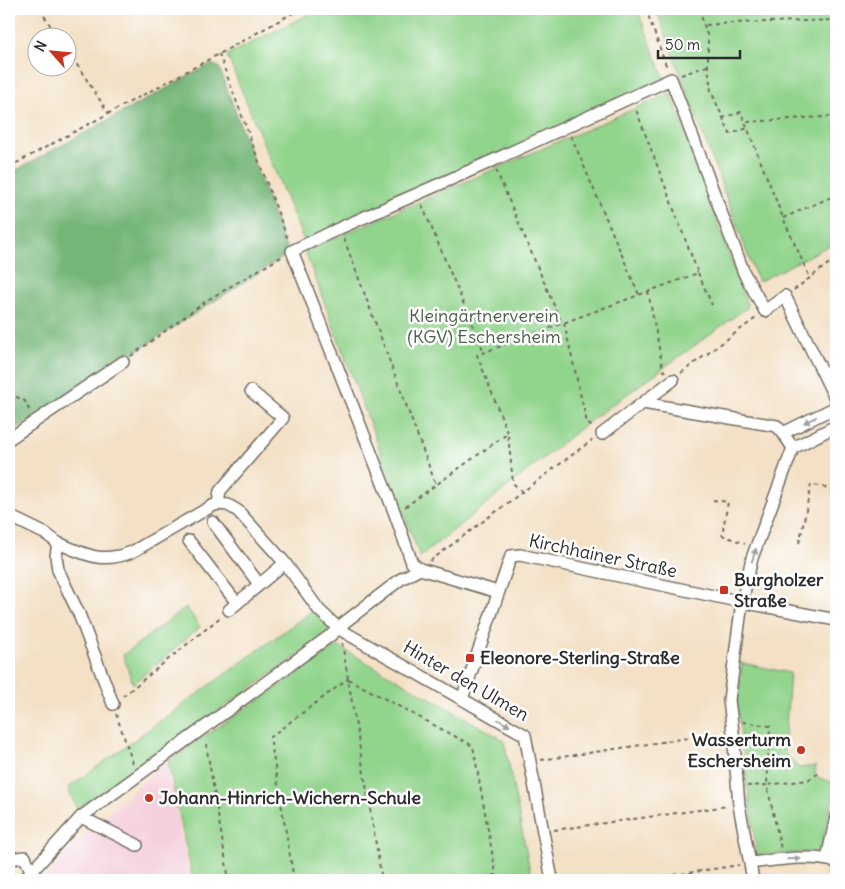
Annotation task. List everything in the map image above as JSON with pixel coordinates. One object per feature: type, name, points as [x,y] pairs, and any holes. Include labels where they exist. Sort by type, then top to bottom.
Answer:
[{"type":"street","points":[[498,592],[420,569],[412,563],[395,514],[292,251],[671,79],[744,273],[765,311],[785,296],[836,400]]},
{"type":"street","points":[[9,439],[122,362]]},
{"type":"street","points":[[602,434],[673,380]]},
{"type":"street","points":[[218,504],[220,491],[283,418],[251,391]]},
{"type":"street","points":[[643,403],[778,426],[784,432],[793,448]]},
{"type":"street","points":[[784,432],[836,407]]},
{"type":"street","points":[[753,880],[739,805],[733,726],[729,700],[742,602],[756,548],[793,448],[836,426]]},
{"type":"street","points":[[9,516],[46,534],[58,543],[102,559],[118,558],[132,552],[218,504],[228,505],[238,511],[285,563],[320,610],[339,629]]},
{"type":"street","points":[[213,522],[259,584]]},
{"type":"street","points":[[190,541],[233,606],[285,563]]},
{"type":"street","points":[[58,543],[56,556],[58,570],[79,614],[113,704]]},
{"type":"street","name":"Kirchhainer Straße","points":[[462,699],[511,556],[520,555],[836,620]]},
{"type":"street","points":[[27,876],[81,817],[339,629],[345,622],[401,579],[420,569]]},
{"type":"street","name":"Hinter den Ulmen","points":[[339,629],[525,735],[552,880]]},
{"type":"street","points":[[81,817],[137,845]]},
{"type":"street","points":[[750,863],[783,859],[832,860],[836,817]]},
{"type":"street","points":[[9,859],[25,857],[27,876]]},
{"type":"path","points":[[40,9],[52,28]]},
{"type":"path","points":[[9,168],[300,9]]},
{"type":"path","points":[[646,9],[671,79],[708,66]]},
{"type":"path","points":[[699,9],[708,38],[708,66],[711,91],[722,118],[730,134],[748,128]]},
{"type":"path","points":[[705,25],[836,20]]},
{"type":"path","points":[[122,362],[209,299],[292,251],[219,54]]},
{"type":"path","points":[[78,66],[109,114]]},
{"type":"path","points":[[631,97],[712,305]]},
{"type":"path","points":[[722,118],[741,112],[783,218],[810,278]]},
{"type":"path","points":[[746,122],[836,116]]},
{"type":"path","points":[[567,127],[639,296]]},
{"type":"path","points":[[420,569],[602,434],[588,423],[563,324],[492,161]]},
{"type":"path","points":[[417,194],[484,352]]},
{"type":"path","points":[[783,218],[836,195]]},
{"type":"path","points":[[340,228],[436,485]]},
{"type":"path","points":[[785,296],[836,258]]},
{"type":"path","points":[[522,492],[513,483],[508,434],[478,354],[698,273]]},
{"type":"path","points":[[648,291],[663,369],[673,380],[765,311]]},
{"type":"path","points":[[9,393],[25,401],[35,420]]},
{"type":"path","points":[[395,514],[508,434]]},
{"type":"path","points":[[799,543],[812,484],[834,490]]},
{"type":"path","points":[[713,500],[728,502],[722,535],[756,548]]},
{"type":"path","points":[[137,776],[113,704],[233,606]]},
{"type":"path","points":[[339,629],[382,880]]},
{"type":"path","points":[[348,679],[473,746],[497,880]]},
{"type":"path","points":[[294,880],[270,737],[348,679]]},
{"type":"path","points":[[531,761],[733,726],[770,726],[767,785],[783,859]]},
{"type":"path","points":[[206,744],[228,880]]},
{"type":"path","points":[[737,786],[767,785],[808,780],[820,772]]},
{"type":"path","points":[[544,832],[739,805]]},
{"type":"path","points":[[642,880],[750,863]]},
{"type":"path","points":[[469,880],[496,875]]},
{"type":"shaded area","name":"Johann-Hinrich-Wichern-Schule","points":[[166,762],[190,880],[41,880],[84,834]]},
{"type":"green space","points":[[319,9],[637,9],[666,83],[304,241],[227,55]]},
{"type":"green space","points":[[656,9],[836,9],[836,242],[758,282]]},
{"type":"green space","points":[[211,64],[219,67],[284,244],[291,252],[9,433],[9,174]]},
{"type":"green space","name":"Kleingärtnerverein (KGV) Eschersheim","points":[[671,93],[748,307],[587,423],[420,557],[305,251]]},
{"type":"green space","points":[[186,607],[200,627],[133,684],[123,655]]},
{"type":"green space","points":[[312,611],[333,631],[77,809],[68,788]]},
{"type":"green space","points":[[338,646],[504,740],[532,880],[193,880],[168,761]]},
{"type":"green space","points":[[742,663],[790,673],[784,752],[799,768],[816,766],[815,776],[836,784],[820,851],[757,856],[737,705]]},
{"type":"place","name":"Burgholzer Straße","points":[[724,590]]},
{"type":"place","name":"Eleonore-Sterling-Straße","points":[[470,658]]},
{"type":"place","name":"Wasserturm Eschersheim","points":[[801,750]]},
{"type":"place","name":"Johann-Hinrich-Wichern-Schule","points":[[149,798]]}]
